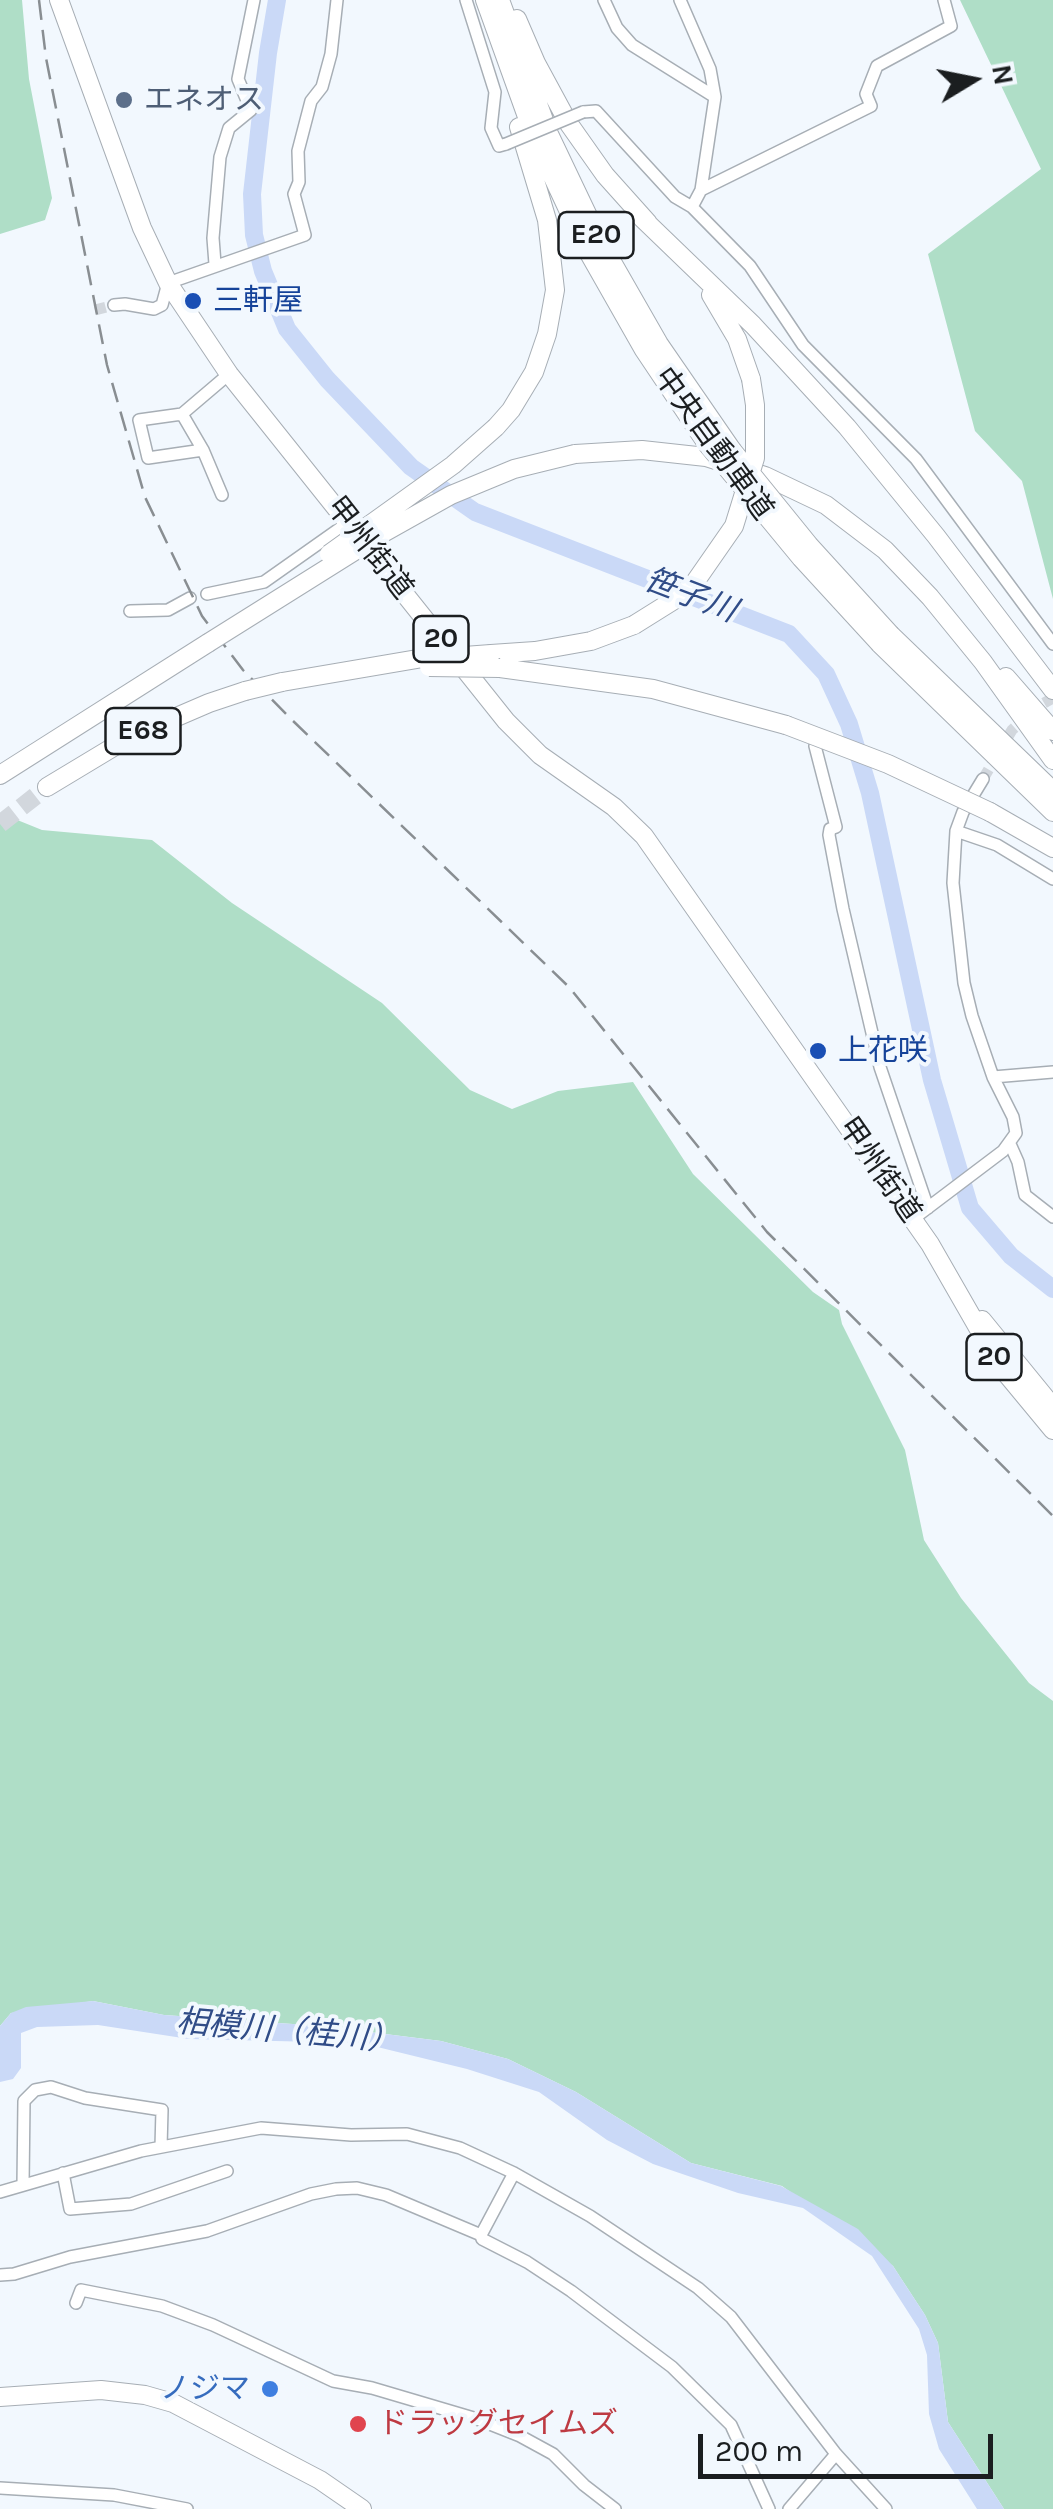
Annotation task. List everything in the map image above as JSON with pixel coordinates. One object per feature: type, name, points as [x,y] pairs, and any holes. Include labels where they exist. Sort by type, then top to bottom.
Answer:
[{"type":"highway","name":"甲州街道","points":[[59,0],[142,228],[168,283],[229,374],[506,721],[540,755],[614,807],[644,836],[921,1213],[949,1275],[1000,1366],[1053,1430]]},
{"type":"highway","points":[[207,642],[452,465],[496,427],[523,392],[541,354],[552,313],[555,268],[542,197],[481,0]]},
{"type":"highway","name":"中央自動車道","points":[[481,0],[535,139],[586,248],[644,350],[708,444],[801,558],[1053,791]]},
{"type":"highway","name":"中央自動車道","points":[[500,0],[549,134],[600,241],[659,344],[732,450],[886,640],[1053,812]]},
{"type":"highway","points":[[495,661],[592,640],[634,625],[693,584],[734,526],[755,458],[756,418],[751,379],[737,339],[718,305],[606,175],[569,124],[536,63],[510,0]]},
{"type":"highway","points":[[642,218],[753,325],[846,426],[1053,690]]},
{"type":"highway","points":[[207,642],[451,495],[514,469],[575,454],[642,450],[706,457],[736,465],[826,505],[885,550],[958,622],[1053,731]]},
{"type":"highway","points":[[885,550],[955,626],[1053,760]]},
{"type":"highway","name":"E68","points":[[0,775],[207,642]]},
{"type":"highway","points":[[495,661],[653,689],[786,725],[888,764],[990,812],[1053,848]]},
{"type":"highway","name":"E68","points":[[48,787],[130,737],[246,691],[313,676],[426,663],[495,661]]},
{"type":"highway","name":"甲州街道","points":[[949,1275],[1053,1404]]},
{"type":"highway","points":[[0,2397],[101,2390],[145,2394],[173,2403],[320,2480],[362,2509]]},
{"type":"street","points":[[216,264],[213,238],[220,156],[229,128],[251,110],[238,79],[254,0]]},
{"type":"street","points":[[114,305],[154,309],[162,305],[168,283],[305,236],[294,194],[298,150],[311,100],[322,88],[331,54],[336,0]]},
{"type":"street","points":[[466,0],[495,92],[491,128],[500,146],[584,112],[596,111],[675,196],[692,207],[750,266],[803,345],[916,459],[1053,644]]},
{"type":"street","points":[[604,0],[617,28],[632,45],[714,97]]},
{"type":"street","points":[[680,0],[710,69],[714,97],[701,190],[692,207]]},
{"type":"street","points":[[701,190],[871,106],[866,94],[877,66],[952,26],[944,0]]},
{"type":"street","points":[[203,450],[148,458],[138,420],[182,414],[229,374]]},
{"type":"street","points":[[182,414],[203,450],[222,496]]},
{"type":"street","points":[[207,594],[264,582],[350,522]]},
{"type":"street","points":[[130,612],[168,610],[190,598]]},
{"type":"street","points":[[814,746],[836,828],[830,829],[830,835],[842,910],[921,1213],[1007,1147],[1015,1125],[972,1016],[964,983],[954,883],[956,831],[962,812],[984,779]]},
{"type":"street","points":[[956,831],[997,845],[1053,879]]},
{"type":"street","points":[[993,1077],[1053,1072]]},
{"type":"street","points":[[1007,1147],[1025,1195],[1053,1217]]},
{"type":"street","points":[[23,2185],[24,2101],[35,2090],[51,2088],[85,2098],[162,2110],[160,2147]]},
{"type":"street","points":[[0,2192],[160,2147],[261,2128],[351,2135],[388,2132],[460,2148],[590,2216],[698,2288],[731,2317],[836,2454],[886,2509]]},
{"type":"street","points":[[63,2172],[70,2209],[131,2204],[227,2171]]},
{"type":"street","points":[[481,2235],[514,2173]]},
{"type":"street","points":[[0,2275],[70,2257],[207,2231],[311,2194],[357,2188],[386,2195],[481,2235],[527,2262],[683,2377],[731,2425],[770,2509]]},
{"type":"street","points":[[76,2303],[81,2290],[162,2306],[213,2325],[333,2381],[372,2388],[477,2419],[554,2454],[584,2485],[616,2509]]},
{"type":"street","points":[[789,2509],[836,2454]]},
{"type":"street","points":[[0,2488],[114,2495],[187,2509]]},
{"type":"green space","points":[[0,0],[22,0],[29,79],[52,198],[45,220],[0,234]]},
{"type":"green space","points":[[960,0],[1053,0],[1053,599],[1022,481],[975,431],[928,254],[1041,169]]},
{"type":"green space","points":[[0,813],[42,830],[152,840],[232,903],[382,1003],[470,1090],[512,1109],[558,1091],[633,1082],[693,1174],[813,1292],[839,1310],[842,1324],[905,1450],[924,1540],[961,1598],[1029,1683],[1053,1701],[1053,2509],[1004,2509],[948,2422],[938,2343],[893,2266],[782,2186],[691,2163],[576,2092],[508,2059],[441,2041],[321,2026],[164,2015],[93,2001],[11,2013],[0,2026]]},
{"type":"water","name":"相模川（桂川）","points":[[93,2001],[164,2015],[321,2026],[441,2041],[508,2059],[576,2092],[691,2163],[781,2186],[858,2229],[893,2266],[938,2343],[948,2422],[1004,2509],[977,2509],[939,2449],[929,2414],[927,2355],[919,2329],[872,2256],[803,2208],[738,2193],[653,2164],[607,2140],[539,2092],[467,2069],[361,2043],[189,2039],[98,2025],[37,2027],[21,2033],[21,2068],[13,2079],[0,2082],[0,2026],[11,2013],[26,2007]]},
{"type":"waterway","name":"笹子川","points":[[277,0],[252,194],[254,235],[263,271],[287,329],[327,379],[411,467],[475,512],[789,634],[826,674],[849,724],[870,793],[932,1080],[970,1208],[1011,1256],[1053,1289]]},
{"type":"tunnel","points":[[95,310],[114,305]]},
{"type":"tunnel","points":[[983,779],[1012,730],[1053,698]]},
{"type":"tunnel","points":[[0,824],[47,787]]},
{"type":"railway","points":[[39,0],[46,58],[107,365],[145,497],[202,616],[243,670],[290,718],[569,987],[767,1232],[1053,1516]]},
{"type":"place","name":"エネオス","points":[[124,100]]},
{"type":"place","name":"三軒屋","points":[[193,301]]},
{"type":"place","name":"上花咲","points":[[818,1051]]},
{"type":"place","name":"ノジマ","points":[[270,2389]]},
{"type":"place","name":"ドラッグセイムズ","points":[[358,2424]]}]
